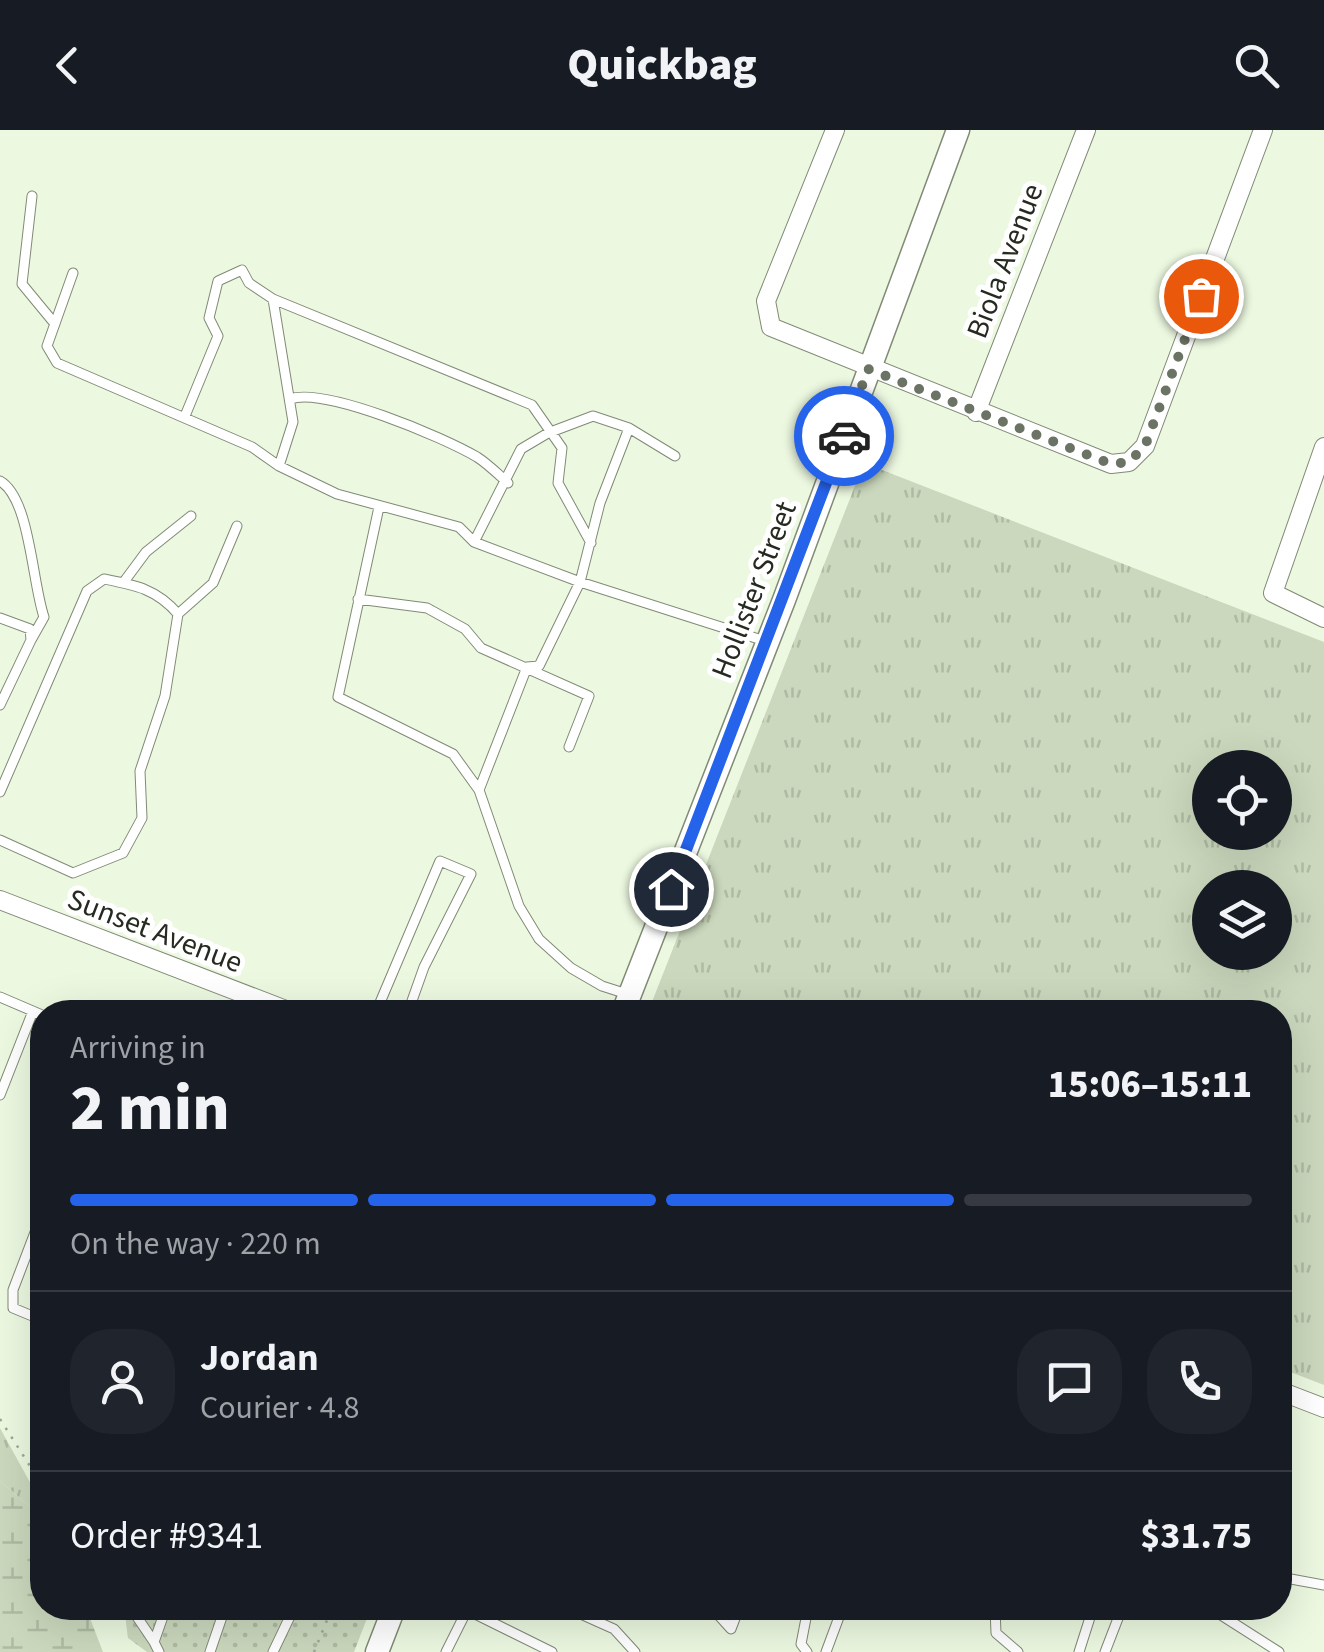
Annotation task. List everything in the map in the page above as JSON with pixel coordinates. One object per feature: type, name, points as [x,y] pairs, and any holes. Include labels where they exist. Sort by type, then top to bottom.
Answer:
[{"type":"street","points":[[813,130],[833,134],[766,302],[766,318],[781,334],[1111,464],[1129,462],[1145,446],[1263,130]]},
{"type":"street","name":"Hollister Street","points":[[628,1000],[768,642],[958,130]]},
{"type":"street","name":"Biola Avenue","points":[[976,412],[1086,130]]},
{"type":"street","points":[[1324,448],[1273,593],[1324,618]]},
{"type":"street","name":"Sunset Avenue","points":[[0,900],[260,1000]]},
{"type":"street","points":[[1292,1396],[1324,1408]]},
{"type":"street","points":[[377,1652],[389,1620]]},
{"type":"lane","points":[[32,196],[22,284],[55,324]]},
{"type":"lane","points":[[185,416],[218,336],[209,318],[218,282],[242,270],[249,284],[273,299],[532,406],[562,448],[558,483],[591,543]]},
{"type":"lane","points":[[73,274],[47,346],[57,362],[252,447],[280,466],[338,494],[459,527],[474,542],[580,582],[768,642]]},
{"type":"lane","points":[[273,299],[293,422],[280,466]]},
{"type":"lane","points":[[290,399],[304,394],[342,400],[476,457],[508,482]]},
{"type":"lane","points":[[474,542],[508,482],[521,449],[548,433],[594,416],[629,428],[675,456]]},
{"type":"lane","points":[[527,667],[539,666],[580,582],[600,502],[629,428]]},
{"type":"lane","points":[[0,481],[20,500],[33,582],[44,616],[0,705]]},
{"type":"lane","points":[[379,507],[338,696],[453,754],[479,790],[519,906],[539,939],[571,968],[621,1000]]},
{"type":"lane","points":[[123,583],[146,552],[192,516]]},
{"type":"lane","points":[[0,840],[73,873],[123,853],[142,818],[140,770],[165,696],[178,614],[213,583],[238,526]]},
{"type":"lane","points":[[0,792],[87,592],[104,580],[144,587],[165,598],[178,614]]},
{"type":"lane","points":[[358,599],[427,608],[465,628],[481,648],[589,696],[569,747]]},
{"type":"lane","points":[[0,618],[30,629],[31,640]]},
{"type":"lane","points":[[479,790],[527,667]]},
{"type":"lane","points":[[381,1000],[440,861],[471,874],[412,1000]]},
{"type":"lane","points":[[0,996],[30,1009]]},
{"type":"lane","points":[[0,1095],[30,1030]]},
{"type":"lane","points":[[30,1245],[13,1290],[14,1308],[30,1315]]},
{"type":"lane","points":[[1292,1579],[1324,1585]]},
{"type":"lane","points":[[139,1620],[159,1652]]},
{"type":"lane","points":[[154,1642],[162,1620]]},
{"type":"lane","points":[[210,1652],[221,1620]]},
{"type":"lane","points":[[273,1652],[288,1620]]},
{"type":"lane","points":[[446,1652],[462,1620]]},
{"type":"lane","points":[[489,1620],[552,1652]]},
{"type":"lane","points":[[594,1620],[614,1629],[632,1652]]},
{"type":"lane","points":[[806,1620],[801,1644],[807,1652]]},
{"type":"lane","points":[[826,1652],[838,1620]]},
{"type":"lane","points":[[995,1620],[996,1632],[1018,1652]]},
{"type":"lane","points":[[1079,1652],[1089,1620]]},
{"type":"lane","points":[[1105,1652],[1117,1620]]},
{"type":"lane","points":[[1229,1620],[1279,1652]]},
{"type":"path","points":[[0,1419],[30,1466]]},
{"type":"path","points":[[314,1652],[327,1620]]},
{"type":"green space","points":[[864,463],[1324,642],[1324,1385],[1292,1373],[1292,1000],[653,1000]]},
{"type":"green space","points":[[0,1428],[30,1482],[30,1507],[0,1481]]},
{"type":"green space","points":[[0,1481],[30,1507],[30,1620],[91,1620],[103,1652],[0,1652]]},
{"type":"green space","points":[[126,1620],[366,1620],[354,1652],[147,1652],[128,1638]]},
{"type":"way so far","points":[[844,436],[868,369],[1111,464],[1129,462],[1145,446],[1201,296]]},
{"type":"route","points":[[671,889],[844,436]]}]
